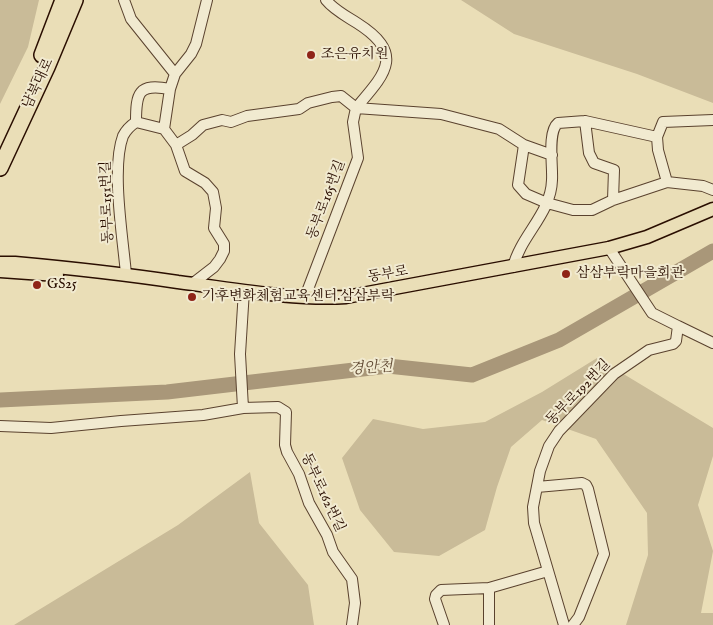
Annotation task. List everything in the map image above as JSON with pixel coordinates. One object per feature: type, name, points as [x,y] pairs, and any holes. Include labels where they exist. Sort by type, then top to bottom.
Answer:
[{"type":"highway","name":"남북대로","points":[[2,156],[63,0]]},
{"type":"highway","name":"남북대로","points":[[2,156],[47,67],[75,0]]},
{"type":"main road","name":"동부로","points":[[0,263],[15,262],[126,274],[244,293],[346,298],[512,267],[611,251],[713,209]]},
{"type":"main road","points":[[0,271],[244,293],[304,302],[349,302],[649,243],[713,215]]},
{"type":"street","points":[[124,0],[132,19],[175,74]]},
{"type":"street","points":[[164,129],[170,89],[175,74],[191,54],[196,44],[207,0]]},
{"type":"street","points":[[326,0],[337,11],[379,40],[386,54],[387,60],[383,74],[356,108]]},
{"type":"street","points":[[170,89],[156,86],[143,90],[136,103],[136,122],[164,129],[176,146],[185,171],[205,183],[213,192],[216,208],[214,228],[224,244],[224,251],[214,267],[192,284]]},
{"type":"street","points":[[176,146],[203,125],[222,120],[231,122],[247,116],[298,109],[308,102],[341,96],[356,108],[441,114],[499,129],[524,145],[552,155]]},
{"type":"street","name":"동부로165번길","points":[[305,297],[358,158],[353,122],[356,108]]},
{"type":"street","points":[[667,182],[658,150],[657,137],[663,122],[713,120]]},
{"type":"street","points":[[512,267],[520,247],[539,220],[547,203],[552,182],[552,140],[555,125],[562,122],[584,121],[657,137]]},
{"type":"street","points":[[584,121],[589,153],[594,163],[614,170],[613,200]]},
{"type":"street","name":"동부로151번길","points":[[126,274],[118,177],[120,147],[124,134],[136,122]]},
{"type":"street","points":[[524,145],[518,185],[526,194],[547,203],[573,210],[592,210],[613,200],[667,182],[703,186],[713,190]]},
{"type":"street","points":[[611,251],[652,313],[713,343]]},
{"type":"street","points":[[0,426],[51,428],[203,415],[243,408],[240,354],[244,293]]},
{"type":"street","name":"동부로192번길","points":[[564,625],[534,523],[536,487],[544,458],[559,431],[614,374],[649,350],[673,344],[678,336],[678,326]]},
{"type":"street","name":"동부로162번길","points":[[243,408],[278,407],[286,412],[285,445],[287,452],[299,474],[309,503],[333,552],[352,579],[355,603],[352,625]]},
{"type":"street","points":[[536,487],[582,483],[588,489],[604,554],[573,625]]},
{"type":"street","points":[[444,625],[435,599],[441,590],[489,588],[548,572]]},
{"type":"street","points":[[489,588],[489,625]]},
{"type":"shaded area","points":[[0,0],[39,0],[28,47],[0,104]]},
{"type":"shaded area","points":[[461,0],[713,0],[713,103],[637,74],[514,34]]},
{"type":"shaded area","points":[[597,358],[713,428],[713,456],[698,505],[713,551],[701,613],[713,613],[713,625],[626,625],[648,555],[647,513],[596,439],[542,420],[511,447],[485,530],[439,556],[394,552],[360,510],[342,458],[373,419],[423,429],[485,422],[542,392]]},
{"type":"shaded area","points":[[250,472],[259,523],[308,585],[314,625],[14,625],[178,525]]},
{"type":"waterway","name":"경안천","points":[[0,400],[167,392],[388,366],[472,375],[559,340],[713,251]]},
{"type":"place","name":"조은유치원","points":[[311,55]]},
{"type":"place","name":"삼삼부락마을회관","points":[[566,274]]},
{"type":"place","name":"GS25","points":[[37,285]]},
{"type":"place","name":"기후변화체험교육센터.삼삼부락","points":[[192,297]]}]
